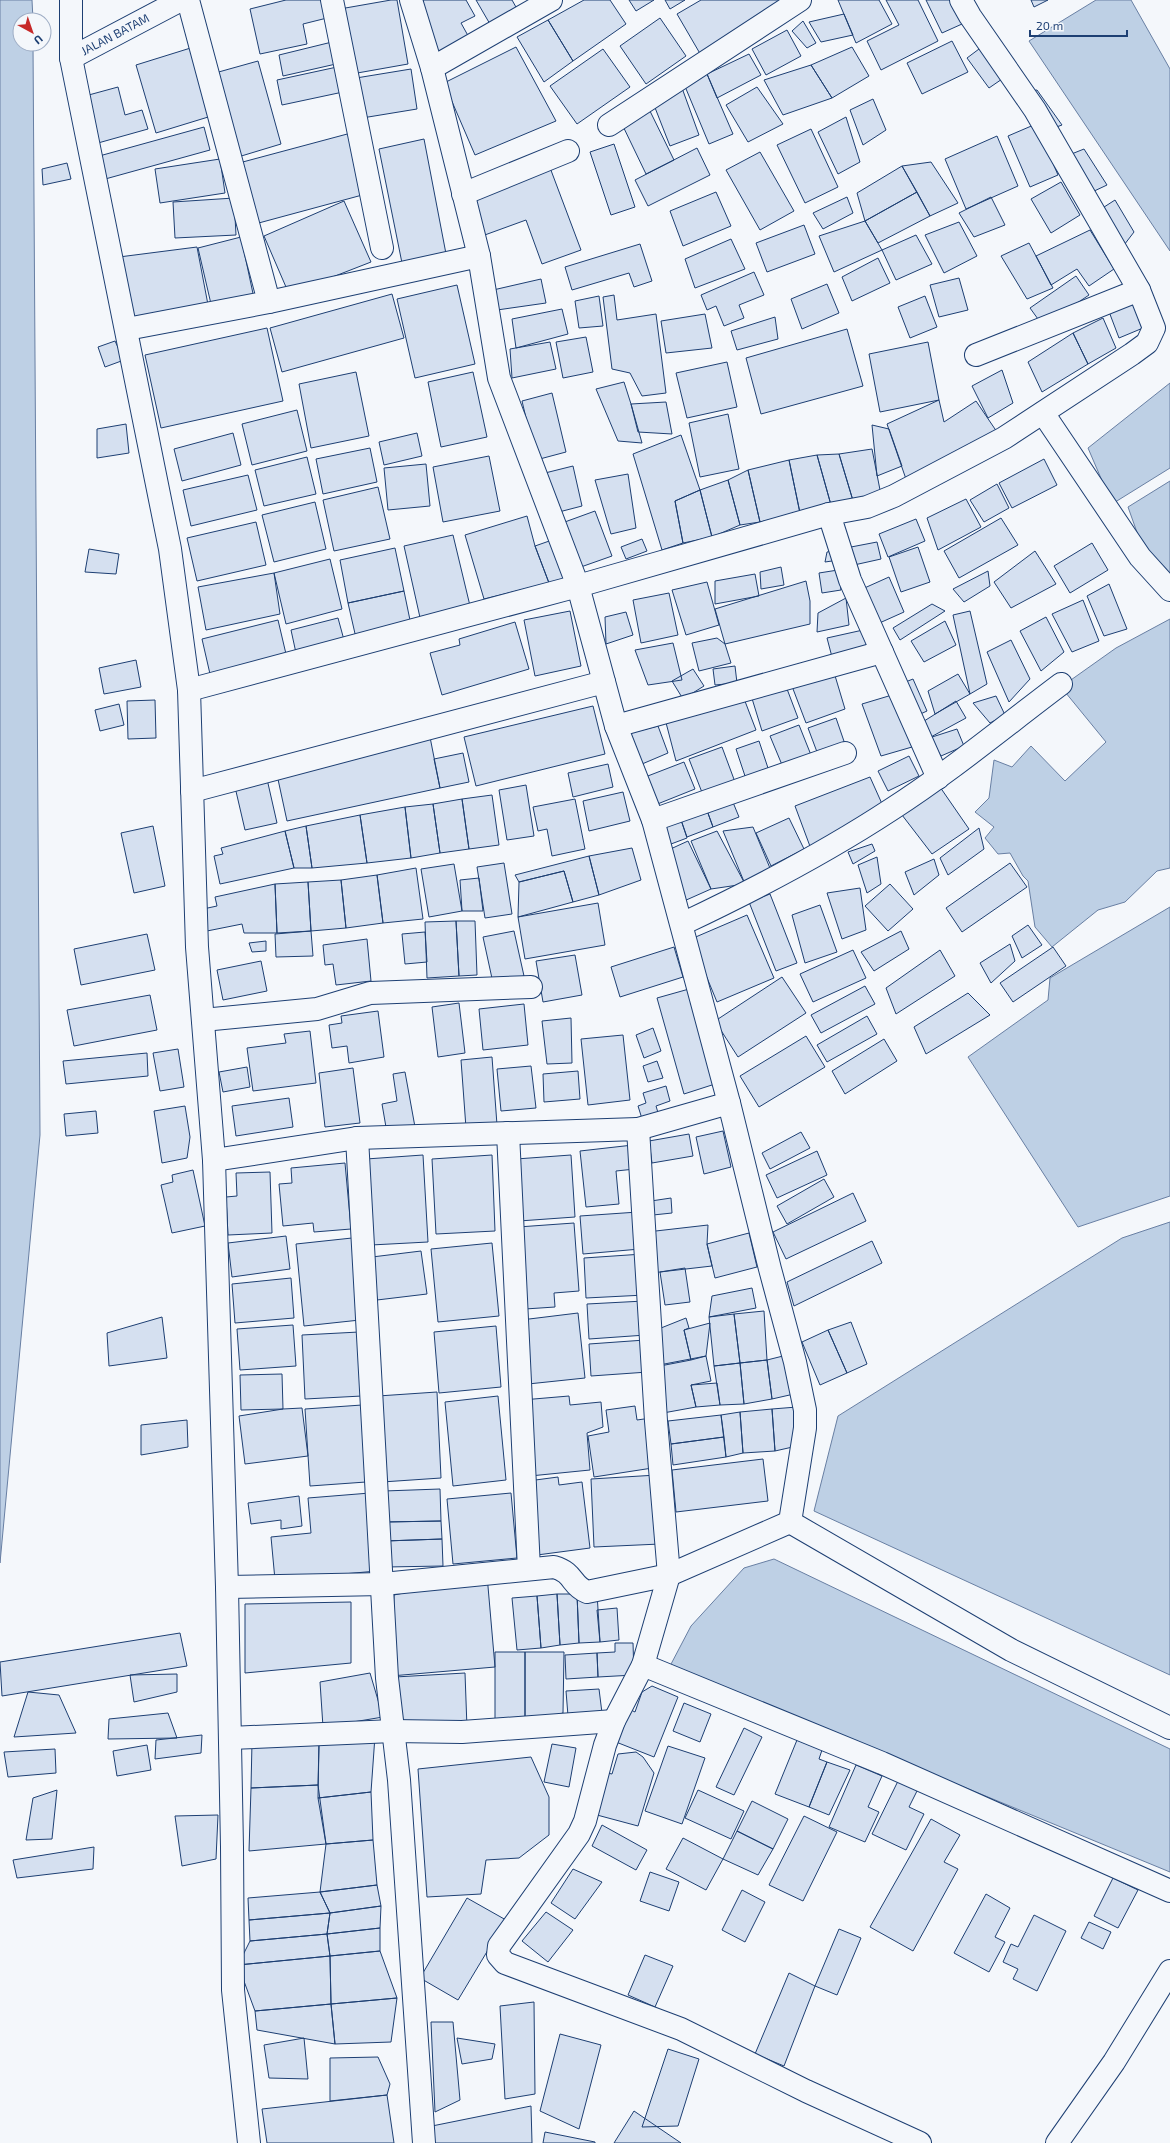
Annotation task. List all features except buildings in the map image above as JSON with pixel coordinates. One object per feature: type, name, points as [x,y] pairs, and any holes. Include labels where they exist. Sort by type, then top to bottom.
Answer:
[{"type":"street","points":[[71,0],[71,58],[96,191],[127,329],[170,549],[189,690],[197,946],[214,1160],[227,1587],[233,1990],[248,2143]]},
{"type":"street","name":"JALAN BATAM","points":[[71,58],[181,0]]},
{"type":"street","points":[[188,0],[269,302]]},
{"type":"street","points":[[332,0],[382,248]]},
{"type":"street","points":[[411,0],[432,68],[479,256],[499,378],[578,586],[616,726],[653,820],[729,1103],[770,1269],[795,1362],[805,1410],[805,1428],[790,1522]]},
{"type":"street","points":[[432,68],[551,0]]},
{"type":"street","points":[[609,125],[800,0]]},
{"type":"street","points":[[189,690],[578,586],[829,514],[867,507],[894,496],[1004,438],[1147,343],[1154,328],[1139,290],[1035,110],[970,16],[961,0]]},
{"type":"street","points":[[463,194],[568,152]]},
{"type":"street","points":[[127,329],[269,302],[479,256]]},
{"type":"street","points":[[976,355],[1139,290]]},
{"type":"street","points":[[1042,413],[1140,557],[1170,590]]},
{"type":"street","points":[[829,514],[850,580],[938,778]]},
{"type":"street","points":[[616,726],[882,652]]},
{"type":"street","points":[[192,791],[604,682]]},
{"type":"street","points":[[682,924],[766,884],[892,810],[938,778],[1061,684]]},
{"type":"street","points":[[653,820],[845,753]]},
{"type":"street","points":[[203,1020],[317,1009],[370,992],[532,986]]},
{"type":"street","points":[[214,1160],[357,1138],[638,1129],[729,1103]]},
{"type":"street","points":[[638,1129],[656,1421],[669,1575],[643,1665],[614,1721],[605,1745],[585,1821],[579,1834],[499,1946],[498,1956],[501,1960],[682,2029],[799,2088],[920,2143]]},
{"type":"street","points":[[508,1133],[529,1569]]},
{"type":"street","points":[[357,1138],[384,1584],[387,1678],[399,1780],[424,2143]]},
{"type":"street","points":[[227,1587],[384,1584],[554,1567],[566,1570],[580,1590],[587,1592],[669,1575],[790,1522]]},
{"type":"street","points":[[790,1522],[1012,1650],[1170,1728]]},
{"type":"street","points":[[643,1665],[882,1763],[1170,1891]]},
{"type":"street","points":[[230,1738],[394,1731],[462,1732],[614,1721]]},
{"type":"street","points":[[1057,2143],[1114,2062],[1170,1971]]},
{"type":"water","points":[[0,0],[32,0],[33,12],[12,12],[12,52],[33,52],[40,1135],[0,1563]]},
{"type":"water","points":[[1096,0],[1131,0],[1170,69],[1170,251],[1029,41]]},
{"type":"water","points":[[1170,383],[1170,468],[1112,504],[1088,448]]},
{"type":"water","points":[[1170,481],[1170,579],[1144,552],[1128,507]]},
{"type":"water","points":[[1170,619],[1170,868],[1157,871],[1125,902],[1098,910],[1052,947],[1035,927],[1028,881],[1023,876],[1010,853],[998,854],[985,838],[994,827],[975,812],[989,798],[994,760],[1012,767],[1031,746],[1065,781],[1106,742],[1061,687],[1116,648]]},
{"type":"water","points":[[1170,907],[1170,1196],[1078,1227],[968,1057],[1048,1000],[1050,978]]},
{"type":"water","points":[[1170,1222],[1170,1675],[814,1511],[838,1416],[1122,1238]]},
{"type":"water","points":[[774,1559],[1170,1749],[1170,1872],[670,1666],[691,1626],[744,1568]]}]
